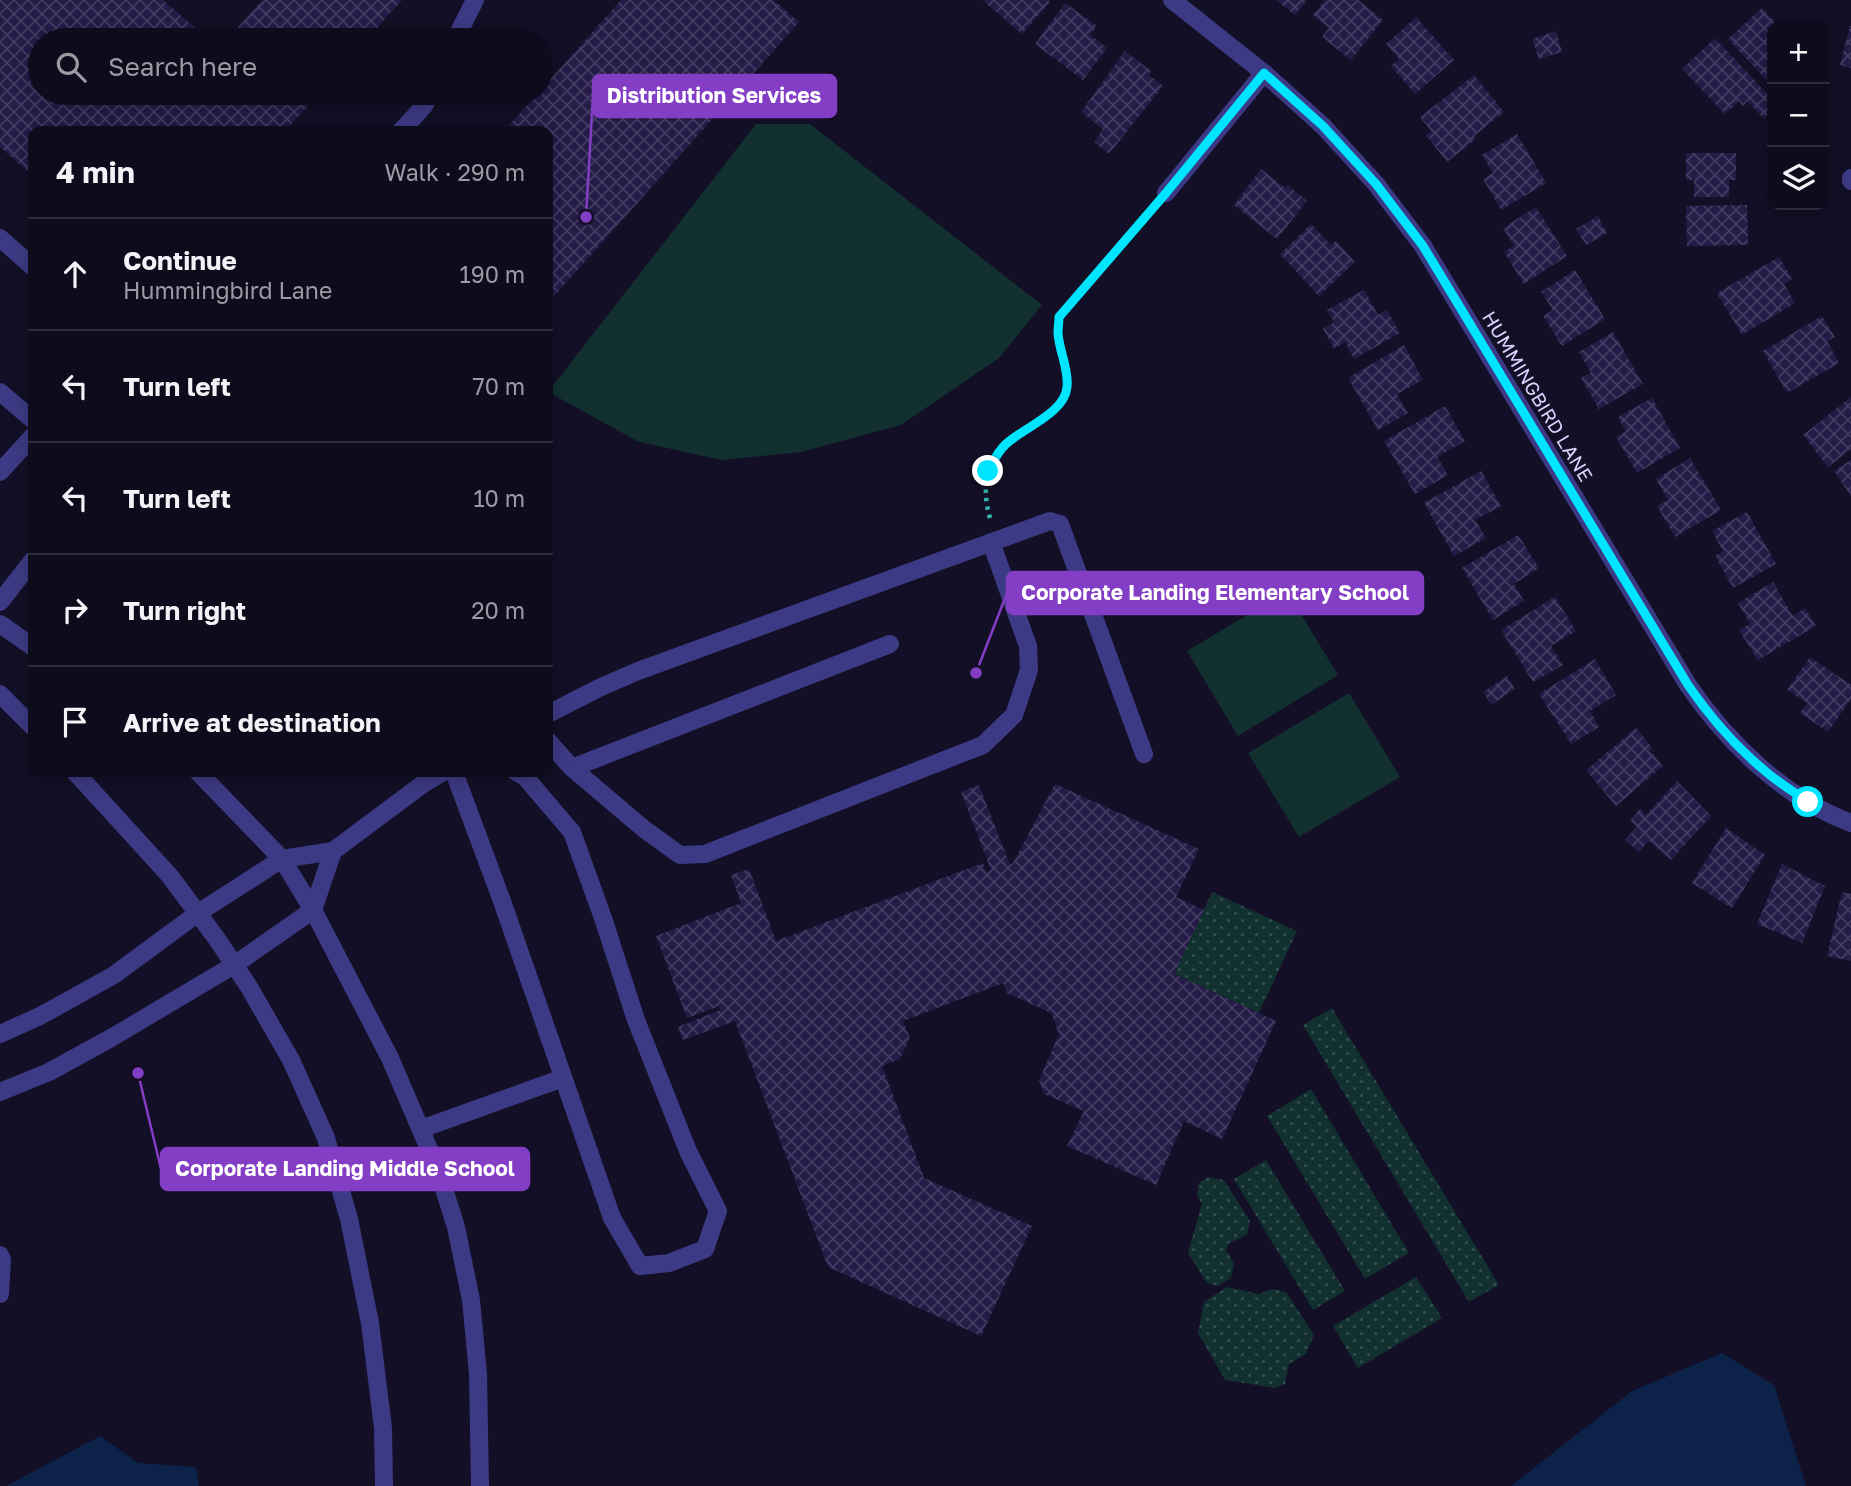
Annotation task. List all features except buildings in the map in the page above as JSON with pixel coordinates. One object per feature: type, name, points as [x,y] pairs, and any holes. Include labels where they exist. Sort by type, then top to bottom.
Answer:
[{"type":"street","points":[[462,28],[475,0]]},
{"type":"street","name":"HUMMINGBIRD LANE","points":[[1172,0],[1264,73],[1323,126],[1376,184],[1423,246],[1706,711],[1734,743],[1765,771],[1808,802],[1851,823]]},
{"type":"street","points":[[1166,193],[1264,73]]},
{"type":"street","points":[[406,126],[424,105]]},
{"type":"street","points":[[0,238],[28,263]]},
{"type":"street","points":[[0,392],[28,417]]},
{"type":"street","points":[[0,472],[28,441]]},
{"type":"street","points":[[553,711],[638,671],[1050,521],[1060,524],[1144,754]]},
{"type":"street","points":[[553,747],[572,768],[644,829],[680,855],[705,854],[983,745],[1014,715],[1029,670],[1028,646],[998,540]]},
{"type":"street","points":[[0,602],[28,566]]},
{"type":"street","points":[[0,624],[28,644]]},
{"type":"street","points":[[572,768],[890,644]]},
{"type":"street","points":[[0,694],[28,722]]},
{"type":"street","points":[[80,777],[169,876],[234,965],[291,1060],[326,1138],[349,1219],[370,1323],[383,1427],[384,1486]]},
{"type":"street","points":[[203,777],[282,859],[313,910],[390,1058],[438,1170],[456,1227],[471,1300],[478,1374],[480,1486]]},
{"type":"street","points":[[0,1034],[40,1016],[114,975],[198,913],[282,859],[333,851],[434,777]]},
{"type":"street","points":[[456,777],[502,901],[612,1218],[640,1266],[669,1263],[705,1249],[718,1211],[688,1151],[641,1031],[572,832],[525,777]]},
{"type":"street","points":[[0,1092],[49,1072],[111,1038],[234,965],[313,910],[333,851]]},
{"type":"street","points":[[421,1129],[563,1078]]},
{"type":"street","points":[[0,1255],[0,1294]]},
{"type":"path","points":[[998,540],[985,492],[988,471],[1003,446],[1019,432],[1041,422],[1060,402],[1068,388],[1058,334],[1059,317],[1166,193]]},
{"type":"green space","points":[[756,124],[810,124],[1042,305],[999,358],[901,425],[801,452],[722,460],[639,442],[553,395],[553,386]]},
{"type":"green space","points":[[1287,591],[1338,675],[1238,736],[1187,651]]},
{"type":"green space","points":[[1349,693],[1400,777],[1299,837],[1248,753]]},
{"type":"green space","points":[[1212,892],[1297,931],[1259,1013],[1174,974]]},
{"type":"green space","points":[[1332,1008],[1499,1285],[1469,1302],[1303,1025]]},
{"type":"green space","points":[[1311,1089],[1409,1253],[1365,1279],[1267,1116]]},
{"type":"green space","points":[[1266,1160],[1345,1291],[1313,1310],[1234,1179]]},
{"type":"green space","points":[[1208,1177],[1224,1180],[1250,1221],[1247,1235],[1229,1243],[1226,1250],[1234,1263],[1231,1278],[1218,1286],[1207,1283],[1188,1253],[1202,1204],[1197,1195],[1199,1183]]},
{"type":"green space","points":[[1416,1277],[1442,1318],[1358,1368],[1333,1326]]},
{"type":"green space","points":[[1227,1287],[1258,1294],[1273,1289],[1286,1292],[1314,1335],[1306,1354],[1289,1364],[1285,1384],[1275,1388],[1225,1380],[1198,1333],[1204,1302]]},
{"type":"water","points":[[1722,1353],[1774,1385],[1806,1486],[1511,1486],[1632,1391]]},
{"type":"water","points":[[100,1436],[138,1463],[196,1467],[199,1486],[6,1486]]},
{"type":"place","name":"Distribution Services","points":[[586,217]]},
{"type":"place","name":"Corporate Landing Elementary School","points":[[976,673]]},
{"type":"place","name":"Corporate Landing Middle School","points":[[138,1073]]},
{"type":"route","points":[[988,471],[1003,446],[1019,432],[1041,422],[1060,402],[1068,388],[1058,334],[1059,317],[1166,193],[1264,73],[1323,126],[1376,184],[1423,246],[1706,711],[1734,743],[1765,771],[1808,802]]}]
